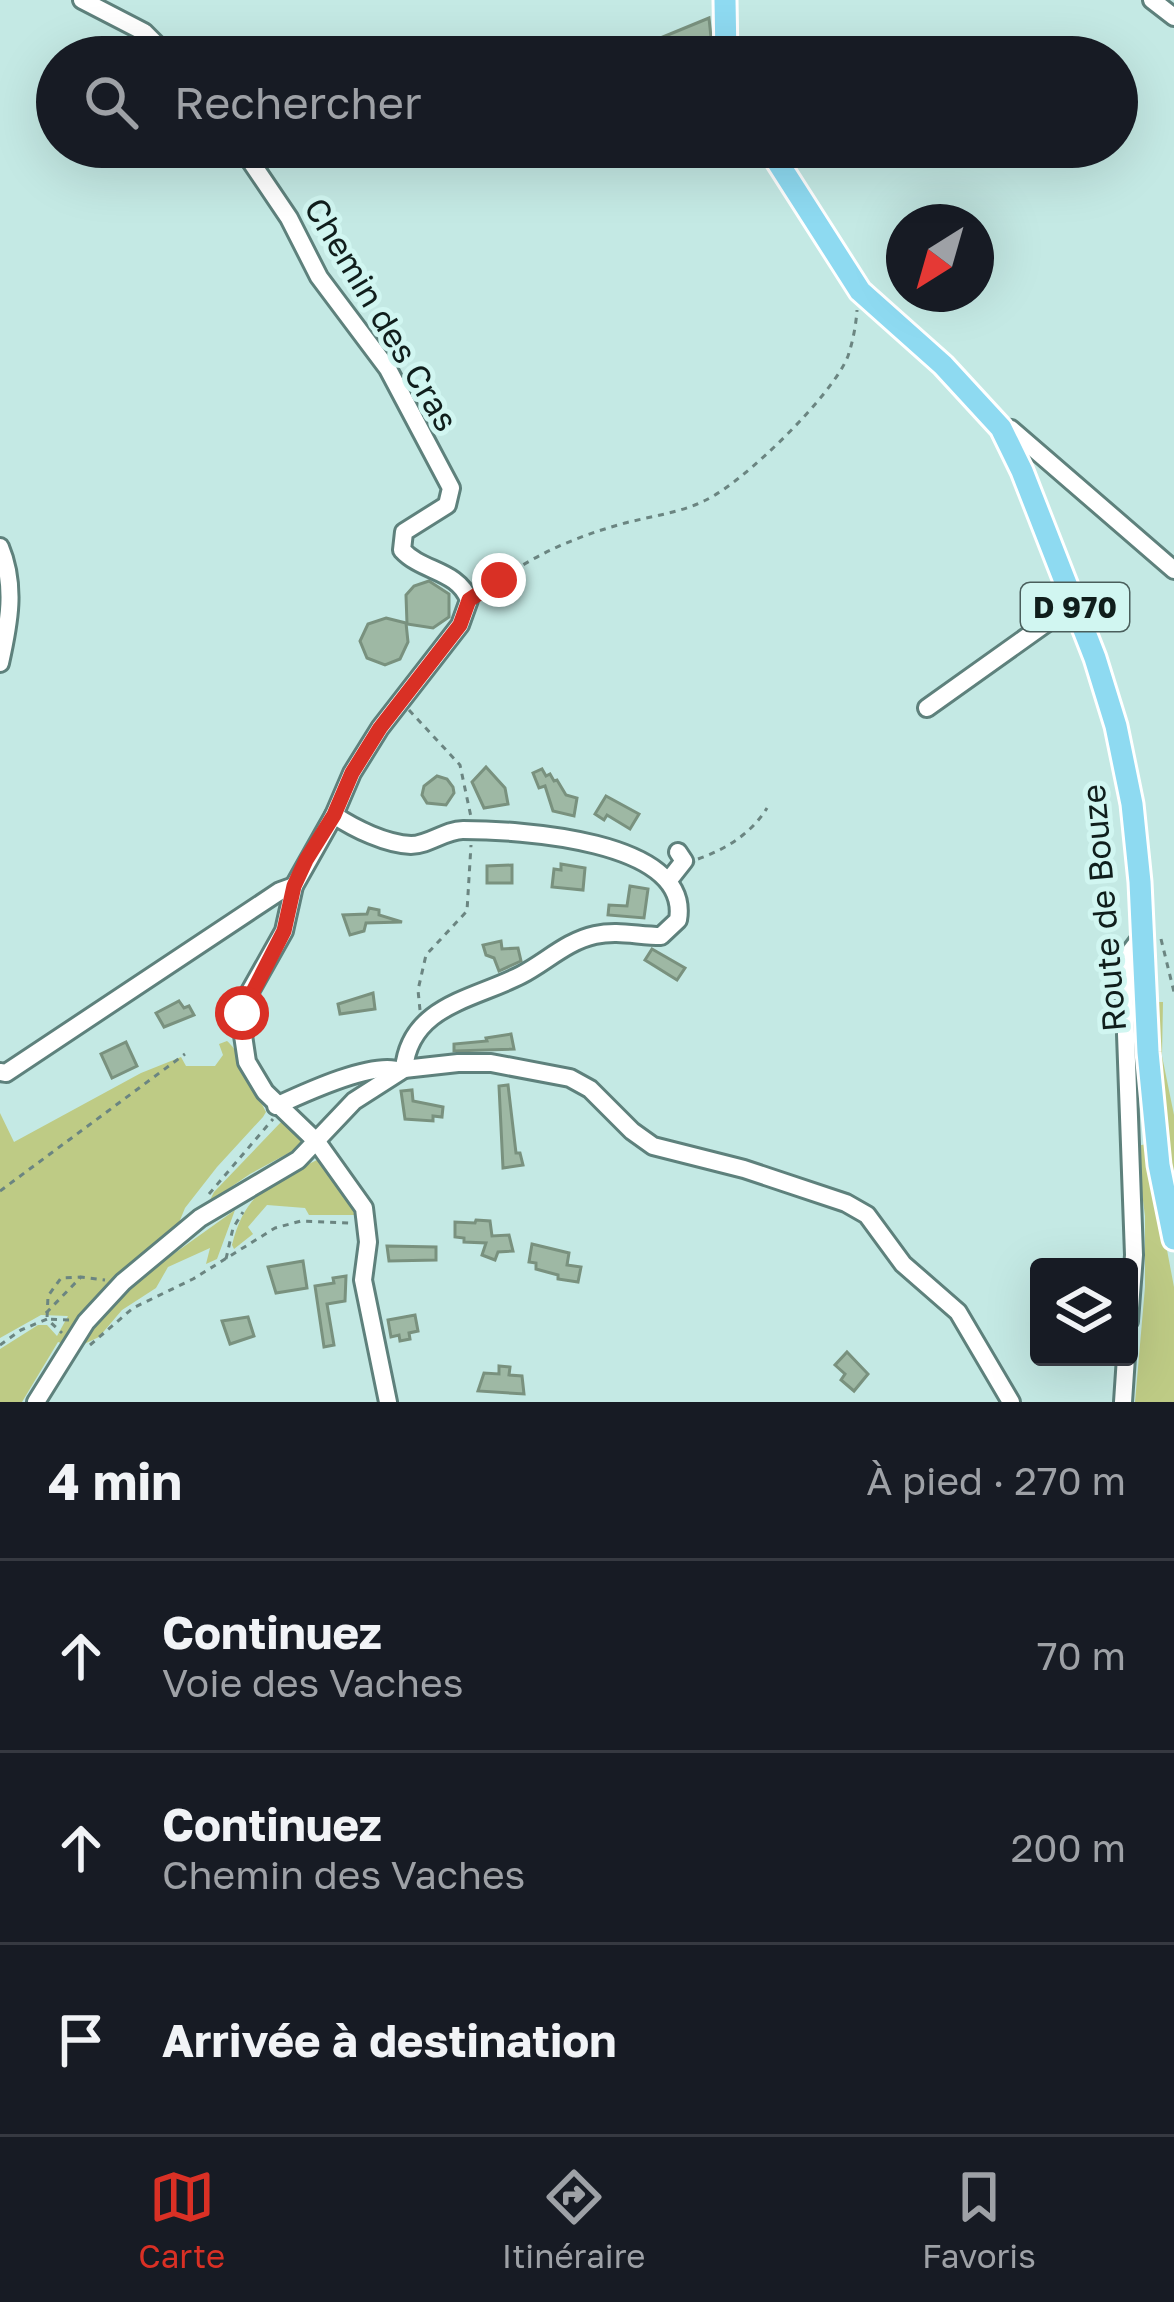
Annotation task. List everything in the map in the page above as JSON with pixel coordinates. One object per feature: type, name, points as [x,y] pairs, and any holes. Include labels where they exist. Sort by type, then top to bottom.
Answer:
[{"type":"main road","points":[[725,0],[726,36]]},
{"type":"main road","name":"D 970","points":[[781,168],[860,291]]},
{"type":"main road","name":"Route de Bouze","points":[[860,291],[943,365],[1001,428],[1073,604],[1116,726],[1132,804],[1159,1165],[1174,1239]]},
{"type":"street","points":[[82,0],[147,36]]},
{"type":"street","points":[[1152,0],[1174,17]]},
{"type":"street","name":"Chemin des Cras","points":[[255,168],[290,218],[319,277],[388,369],[451,488],[447,506],[404,532],[402,550],[410,559],[461,585],[469,600]]},
{"type":"street","points":[[1001,428],[1011,429],[1174,570]]},
{"type":"street","points":[[0,548],[10,585],[0,662]]},
{"type":"street","points":[[388,1402],[363,1280],[368,1241],[364,1208],[317,1142],[278,1108],[247,1062],[241,1022],[248,995],[284,931],[294,886],[352,773],[460,625],[469,600]]},
{"type":"street","points":[[926,708],[1073,604]]},
{"type":"street","points":[[36,1402],[86,1322],[123,1282],[200,1218],[317,1142],[354,1101],[402,1070],[409,1045],[424,1024],[450,1005],[523,974],[586,938],[616,932],[653,937],[667,933],[680,912],[679,898],[669,880],[644,862],[614,850],[531,831],[459,829],[406,845],[334,815]]},
{"type":"street","points":[[669,880],[681,857]]},
{"type":"street","points":[[2,1074],[294,886]]},
{"type":"street","points":[[1134,1258],[1124,979],[1127,956],[1143,935]]},
{"type":"street","points":[[278,1108],[345,1078],[391,1067],[491,1063],[570,1078],[598,1096],[640,1138],[846,1203],[867,1215],[904,1264],[958,1312],[1011,1402]]},
{"type":"street","points":[[1123,1402],[1125,1366]]},
{"type":"path","points":[[469,600],[566,540],[686,509],[735,482],[816,402],[842,366],[852,340],[860,291]]},
{"type":"path","points":[[400,702],[460,765],[472,831],[467,910],[426,955],[418,990],[424,1024]]},
{"type":"path","points":[[681,857],[728,847],[754,827],[766,808]]},
{"type":"path","points":[[0,1191],[185,1054]]},
{"type":"path","points":[[200,1218],[208,1194],[278,1108]]},
{"type":"path","points":[[225,1261],[233,1228],[256,1185]]},
{"type":"path","points":[[63,1361],[104,1336],[133,1308],[225,1261],[275,1228],[301,1221],[364,1223]]},
{"type":"path","points":[[0,1345],[46,1317],[81,1276]]},
{"type":"path","points":[[46,1317],[61,1278],[97,1279]]},
{"type":"path","points":[[46,1317],[65,1321],[82,1315]]},
{"type":"path","points":[[46,1317],[63,1334]]},
{"type":"green space","points":[[1153,1002],[1163,1002],[1162,1056],[1174,1115],[1174,1201]]},
{"type":"green space","points":[[227,1041],[266,1112],[263,1117],[217,1167],[185,1208],[178,1225],[125,1267],[85,1309],[64,1344],[58,1342],[22,1402],[0,1402],[0,1349],[38,1325],[47,1325],[57,1336],[68,1316],[41,1315],[0,1338],[0,1113],[14,1142],[141,1073],[181,1057],[186,1066],[215,1066],[223,1055],[219,1044]]},
{"type":"green space","points":[[282,1121],[303,1140],[298,1148],[209,1202],[214,1192]]},
{"type":"green space","points":[[1147,1144],[1174,1287],[1174,1402],[1135,1402],[1145,1287],[1145,1216],[1136,1146]]},
{"type":"green space","points":[[319,1159],[353,1200],[354,1215],[309,1215],[305,1208],[267,1205],[248,1227],[253,1234],[234,1249],[238,1227],[253,1200],[275,1182]]},
{"type":"green space","points":[[235,1210],[217,1259],[206,1264],[210,1248],[168,1267],[156,1288],[122,1310],[99,1337],[82,1345],[119,1293]]},
{"type":"building","points":[[709,18],[711,36],[665,36]]},
{"type":"building","points":[[429,581],[449,594],[449,617],[433,628],[407,624],[406,595]]},
{"type":"building","points":[[386,618],[406,623],[408,642],[400,659],[385,665],[367,658],[360,641],[368,624]]},
{"type":"building","points":[[486,767],[505,788],[508,804],[484,808],[472,782]]},
{"type":"building","points":[[542,769],[566,795],[577,798],[574,816],[553,811],[545,786],[539,788],[533,773]]},
{"type":"building","points":[[437,776],[453,787],[446,805],[427,803],[422,795],[424,786]]},
{"type":"building","points":[[606,796],[639,814],[630,829],[607,815],[604,820],[595,814]]},
{"type":"building","points":[[561,864],[585,868],[583,890],[552,887],[554,869],[561,870]]},
{"type":"building","points":[[512,865],[512,883],[487,883],[487,866]]},
{"type":"building","points":[[630,886],[648,889],[644,918],[608,915],[609,905],[627,906]]},
{"type":"building","points":[[369,908],[402,922],[366,923],[364,931],[350,935],[343,915],[367,914]]},
{"type":"building","points":[[501,941],[502,949],[518,948],[521,961],[499,971],[483,945]]},
{"type":"building","points":[[652,949],[685,968],[677,980],[645,960]]},
{"type":"building","points":[[373,993],[375,1009],[340,1014],[338,1004]]},
{"type":"building","points":[[179,1001],[194,1015],[164,1027],[156,1013]]},
{"type":"building","points":[[511,1034],[514,1049],[454,1051],[454,1044]]},
{"type":"building","points":[[126,1042],[137,1066],[112,1078],[101,1054]]},
{"type":"building","points":[[508,1085],[516,1153],[523,1165],[503,1168],[499,1086]]},
{"type":"building","points":[[412,1090],[413,1101],[443,1107],[442,1117],[405,1119],[401,1091]]},
{"type":"building","points":[[490,1221],[492,1236],[509,1235],[513,1251],[498,1252],[495,1260],[482,1255],[486,1243],[455,1237],[455,1222]]},
{"type":"building","points":[[532,1244],[569,1253],[567,1265],[581,1267],[578,1282],[536,1269],[536,1263],[529,1262]]},
{"type":"building","points":[[387,1246],[436,1247],[436,1260],[389,1261]]},
{"type":"building","points":[[303,1261],[307,1288],[276,1293],[268,1267]]},
{"type":"building","points":[[346,1276],[345,1301],[327,1304],[334,1345],[324,1347],[315,1286]]},
{"type":"building","points":[[415,1315],[418,1331],[409,1333],[410,1339],[391,1337],[388,1320]]},
{"type":"building","points":[[248,1317],[254,1336],[230,1344],[222,1321]]},
{"type":"building","points":[[847,1352],[868,1374],[854,1391],[841,1380],[845,1374],[835,1365]]},
{"type":"building","points":[[499,1366],[510,1367],[509,1375],[522,1376],[524,1394],[478,1391],[484,1373],[499,1374]]},
{"type":"route","points":[[242,1013],[284,931],[294,886],[352,773],[380,728],[460,625],[469,600],[499,580]]}]
